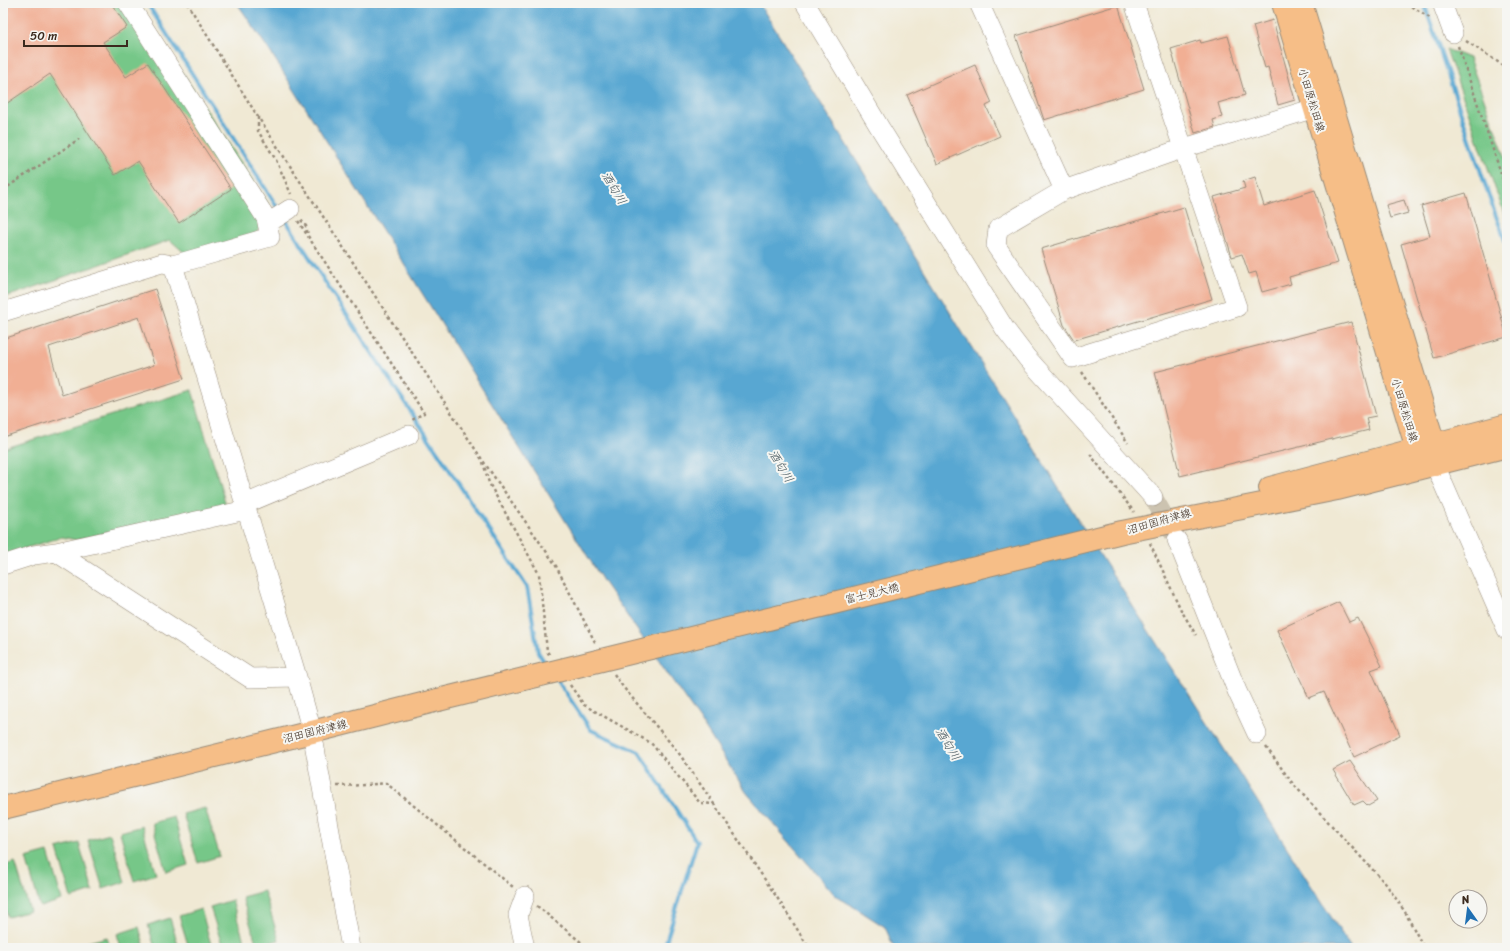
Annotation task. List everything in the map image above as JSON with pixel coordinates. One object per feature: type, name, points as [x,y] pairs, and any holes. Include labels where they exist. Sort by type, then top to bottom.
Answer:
[{"type":"main road","name":"小田原松田線","points":[[1283,3],[1324,106]]},
{"type":"main road","name":"小田原松田線","points":[[1301,3],[1324,106],[1429,453]]},
{"type":"main road","name":"沼田国府津線","points":[[1122,532],[1337,489],[1429,453],[1507,425]]},
{"type":"main road","name":"沼田国府津線","points":[[1122,532],[1268,489],[1429,453],[1507,446]]},
{"type":"main road","name":"富士見大橋","points":[[613,657],[1122,532]]},
{"type":"main road","name":"沼田国府津線","points":[[4,808],[613,657]]},
{"type":"street","points":[[3,312],[162,263],[173,265],[270,237],[266,218],[128,3]]},
{"type":"street","points":[[805,3],[880,128],[1005,330],[1027,358],[1153,497]]},
{"type":"street","points":[[978,3],[1064,190]]},
{"type":"street","points":[[1134,3],[1184,148],[1237,307],[1073,358],[996,246],[998,230],[1064,190],[1184,148],[1324,106]]},
{"type":"street","points":[[1442,3],[1454,33]]},
{"type":"street","points":[[173,265],[297,677],[312,732],[323,786],[347,947]]},
{"type":"street","points":[[3,565],[34,555],[56,552],[245,507],[409,435]]},
{"type":"street","points":[[1429,453],[1507,630]]},
{"type":"street","points":[[1177,540],[1237,691],[1257,734]]},
{"type":"street","points":[[56,552],[250,678],[297,677]]},
{"type":"street","points":[[525,896],[518,915],[525,948]]},
{"type":"path","points":[[187,3],[258,117],[481,458],[555,564],[613,657],[623,686],[678,752],[780,902],[809,948]]},
{"type":"path","points":[[1407,3],[1413,6]]},
{"type":"path","points":[[1454,33],[1507,68]]},
{"type":"path","points":[[1454,33],[1507,191]]},
{"type":"path","points":[[258,117],[258,131],[276,160],[296,204],[283,214],[424,413],[421,414]]},
{"type":"path","points":[[3,190],[79,139]]},
{"type":"path","points":[[1073,358],[1131,448]]},
{"type":"path","points":[[481,458],[489,483],[539,574],[547,651],[561,669],[584,705],[651,743],[700,803],[714,804]]},
{"type":"path","points":[[1143,528],[1181,610],[1198,637]]},
{"type":"path","points":[[1257,734],[1293,784],[1386,884],[1405,912],[1424,948]]},
{"type":"path","points":[[323,786],[386,783],[588,948]]},
{"type":"green space","points":[[3,3],[137,3],[274,213],[253,236],[187,255],[170,240],[3,297]]},
{"type":"green space","points":[[1446,49],[1469,58],[1507,161],[1507,222]]},
{"type":"green space","points":[[192,390],[226,505],[76,540],[62,537],[3,555],[3,449]]},
{"type":"green space","points":[[205,808],[220,856],[198,863],[183,814]]},
{"type":"green space","points":[[174,817],[188,865],[166,872],[152,823]]},
{"type":"green space","points":[[142,826],[156,874],[134,881],[120,832]]},
{"type":"green space","points":[[110,834],[125,882],[103,889],[88,840]]},
{"type":"green space","points":[[79,843],[93,891],[71,898],[57,849]]},
{"type":"green space","points":[[48,852],[62,900],[40,907],[26,858]]},
{"type":"green space","points":[[15,862],[30,911],[8,917],[3,901],[3,866]]},
{"type":"green space","points":[[264,891],[279,940],[257,946],[242,897]]},
{"type":"green space","points":[[232,900],[246,948],[223,948],[210,907]]},
{"type":"green space","points":[[201,909],[212,948],[189,948],[179,916]]},
{"type":"green space","points":[[170,918],[179,948],[155,948],[148,925]]},
{"type":"green space","points":[[139,927],[145,948],[121,948],[117,934]]},
{"type":"green space","points":[[107,937],[110,948],[86,948],[85,943]]},
{"type":"water","name":"酒匂川","points":[[237,3],[759,3],[1090,539],[1351,948],[894,948],[885,927],[835,895],[746,792],[700,720],[605,584],[273,56]]},
{"type":"building","points":[[3,3],[111,3],[127,27],[103,42],[126,77],[148,63],[231,189],[179,223],[138,161],[115,175],[50,74],[3,106]]},
{"type":"building","points":[[1118,5],[1144,89],[1044,120],[1016,36]]},
{"type":"building","points":[[1273,20],[1295,100],[1278,105],[1268,67],[1265,68],[1253,26]]},
{"type":"building","points":[[1228,36],[1245,95],[1218,103],[1222,117],[1213,120],[1215,127],[1195,133],[1171,49],[1200,40],[1201,43]]},
{"type":"building","points":[[975,65],[992,103],[986,106],[1000,136],[937,164],[907,95]]},
{"type":"building","points":[[1255,177],[1264,206],[1315,190],[1338,263],[1289,277],[1291,284],[1262,292],[1256,272],[1249,274],[1242,254],[1232,257],[1214,197],[1245,188],[1243,181]]},
{"type":"building","points":[[1466,193],[1507,337],[1434,358],[1401,244],[1430,236],[1421,206]]},
{"type":"building","points":[[1404,200],[1408,213],[1390,218],[1386,205]]},
{"type":"building","points":[[1184,207],[1212,299],[1074,340],[1064,325],[1041,249]]},
{"type":"building","points":[[155,289],[184,379],[3,437],[3,339]],"holes":[[[139,317],[154,365],[62,395],[49,347]]]},
{"type":"building","points":[[1351,322],[1376,416],[1366,418],[1369,430],[1180,476],[1155,372]]},
{"type":"building","points":[[1339,602],[1349,622],[1358,618],[1382,666],[1371,670],[1400,735],[1354,757],[1324,692],[1309,698],[1277,630]]},
{"type":"building","points":[[1350,761],[1377,801],[1368,806],[1363,801],[1354,805],[1333,770]]},
{"type":"waterway","points":[[147,3],[279,210]]},
{"type":"waterway","points":[[1424,3],[1493,208],[1507,245]]},
{"type":"waterway","points":[[285,219],[527,587],[538,652],[547,666]]},
{"type":"waterway","points":[[556,678],[591,730],[639,752],[697,842],[664,948]]},
{"type":"tunnel","points":[[1153,497],[1174,534]]}]
